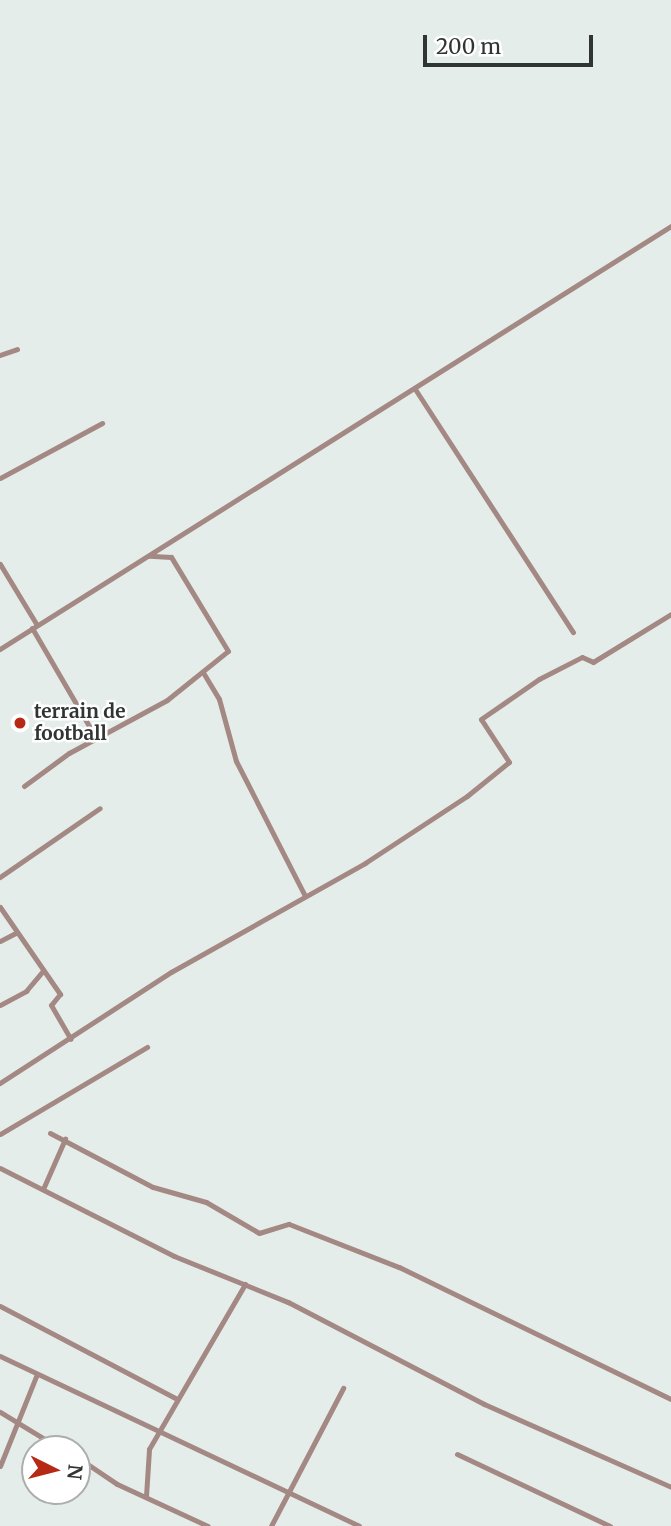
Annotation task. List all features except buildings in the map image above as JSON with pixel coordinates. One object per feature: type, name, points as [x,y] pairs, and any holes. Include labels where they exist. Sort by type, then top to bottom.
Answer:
[{"type":"street","points":[[0,649],[671,226]]},
{"type":"street","points":[[0,355],[17,349]]},
{"type":"street","points":[[415,389],[573,632]]},
{"type":"street","points":[[0,478],[103,423]]},
{"type":"street","points":[[24,786],[96,738],[204,674],[228,651],[165,545]]},
{"type":"street","points":[[147,556],[172,557]]},
{"type":"street","points":[[0,564],[96,738]]},
{"type":"street","points":[[0,1083],[171,972],[394,845],[509,762],[481,719],[510,697],[582,657],[593,663],[671,614]]},
{"type":"street","points":[[204,674],[219,699],[236,761],[305,896]]},
{"type":"street","points":[[0,877],[100,808]]},
{"type":"street","points":[[0,907],[42,972],[60,994],[51,1004],[71,1039]]},
{"type":"street","points":[[0,941],[16,933]]},
{"type":"street","points":[[0,1005],[26,991],[42,972]]},
{"type":"street","points":[[0,1134],[147,1047]]},
{"type":"street","points":[[50,1133],[259,1233],[289,1224],[399,1267],[671,1399]]},
{"type":"street","points":[[43,1189],[65,1139]]},
{"type":"street","points":[[0,1168],[244,1284],[484,1404],[671,1487]]},
{"type":"street","points":[[146,1496],[149,1450],[244,1284]]},
{"type":"street","points":[[0,1306],[177,1399]]},
{"type":"street","points":[[0,1356],[160,1427],[359,1526]]},
{"type":"street","points":[[0,1466],[22,1423],[37,1374]]},
{"type":"street","points":[[271,1526],[343,1388]]},
{"type":"street","points":[[0,1412],[40,1435]]},
{"type":"street","points":[[457,1454],[610,1526]]},
{"type":"street","points":[[91,1465],[146,1496],[208,1526]]},
{"type":"place","name":"terrain de football","points":[[20,723]]}]
